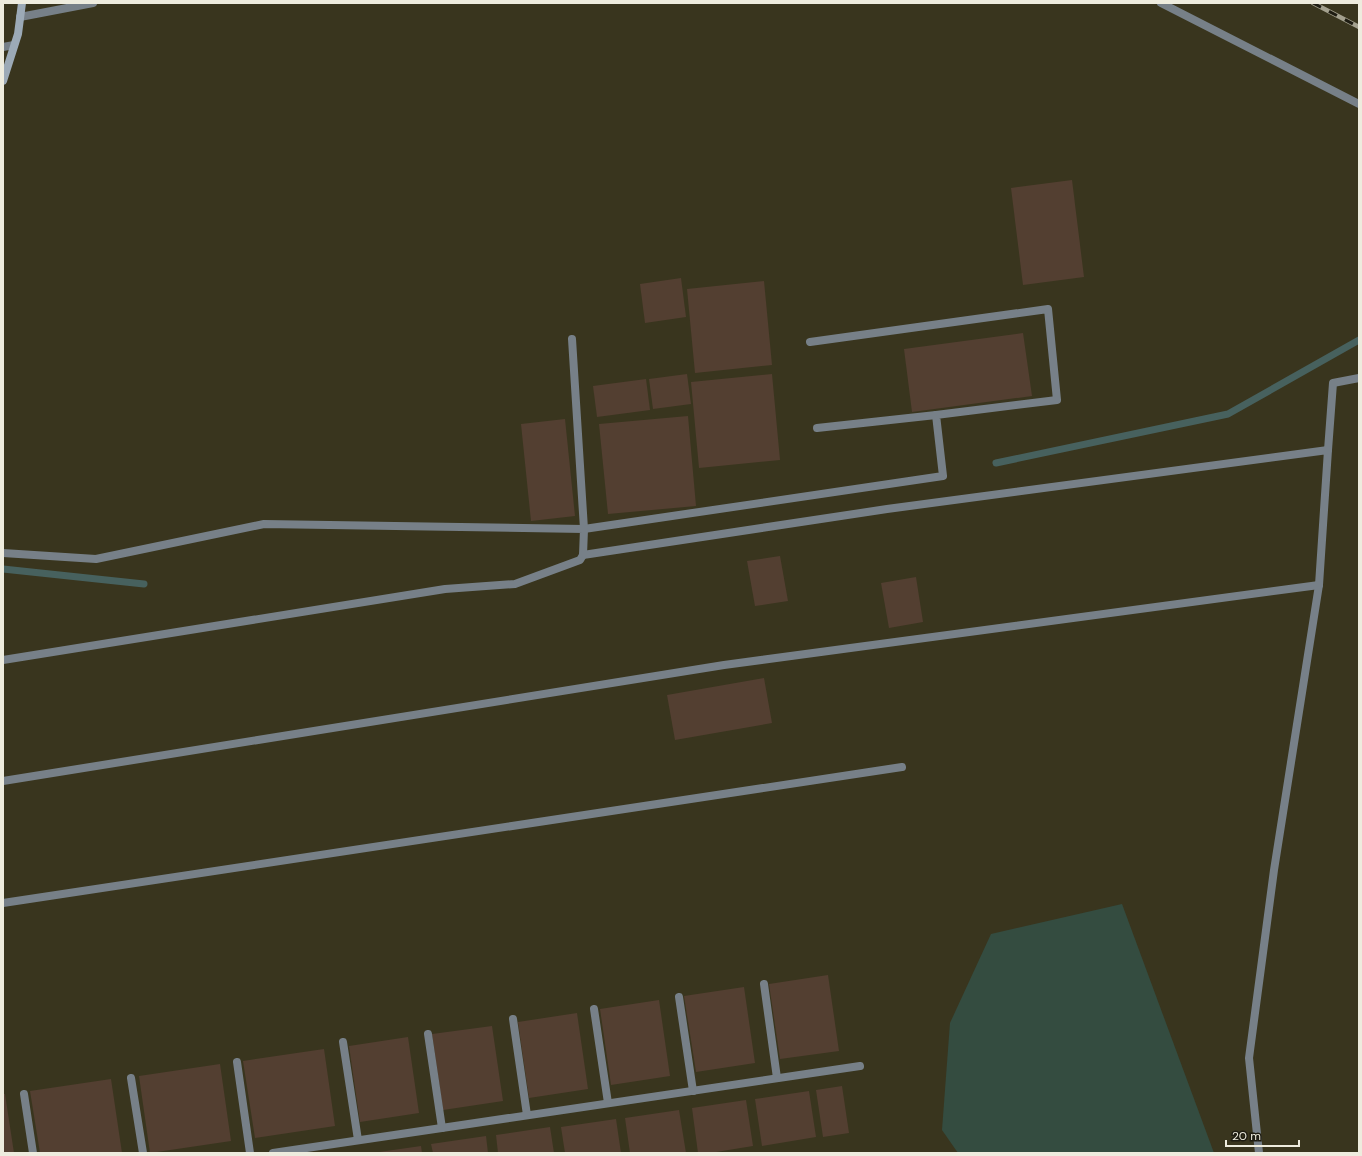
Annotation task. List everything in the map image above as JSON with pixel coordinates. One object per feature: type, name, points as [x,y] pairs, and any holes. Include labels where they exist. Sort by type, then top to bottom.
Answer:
[{"type":"street","points":[[3,81],[18,34],[22,3]]},
{"type":"street","points":[[20,17],[93,3]]},
{"type":"street","points":[[1161,3],[1359,104]]},
{"type":"street","points":[[3,46],[14,45]]},
{"type":"street","points":[[810,342],[1048,309],[1057,400],[817,428]]},
{"type":"street","points":[[3,660],[445,589],[516,584],[580,560],[583,555],[584,529],[572,339]]},
{"type":"street","points":[[1259,1153],[1249,1058],[1274,870],[1319,585],[1333,383],[1359,378]]},
{"type":"street","points":[[3,553],[96,559],[264,524],[584,529],[942,476],[936,414]]},
{"type":"street","points":[[583,555],[887,509],[1328,450]]},
{"type":"street","points":[[3,781],[724,665],[1319,585]]},
{"type":"street","points":[[3,903],[902,767]]},
{"type":"street","points":[[764,984],[778,1078]]},
{"type":"street","points":[[679,996],[693,1091]]},
{"type":"street","points":[[594,1009],[608,1103]]},
{"type":"street","points":[[513,1019],[527,1115]]},
{"type":"street","points":[[428,1034],[442,1128]]},
{"type":"street","points":[[343,1042],[358,1140]]},
{"type":"street","points":[[236,1062],[250,1153]]},
{"type":"street","points":[[273,1153],[860,1066]]},
{"type":"street","points":[[132,1078],[143,1153]]},
{"type":"street","points":[[24,1094],[33,1153]]},
{"type":"green space","points":[[1122,904],[1214,1153],[958,1153],[942,1130],[950,1023],[991,934]]},
{"type":"building","points":[[1072,180],[1084,277],[1023,285],[1011,188]]},
{"type":"building","points":[[681,278],[686,317],[645,323],[640,284]]},
{"type":"building","points":[[764,281],[772,365],[695,373],[687,289]]},
{"type":"building","points":[[1023,333],[1032,396],[912,412],[904,349]]},
{"type":"building","points":[[687,374],[691,404],[653,409],[649,379]]},
{"type":"building","points":[[772,374],[780,460],[699,468],[691,382]]},
{"type":"building","points":[[646,379],[650,410],[597,417],[593,386]]},
{"type":"building","points":[[688,416],[696,506],[608,514],[599,424]]},
{"type":"building","points":[[565,419],[575,516],[531,521],[521,424]]},
{"type":"building","points":[[780,556],[788,601],[755,606],[747,561]]},
{"type":"building","points":[[916,577],[923,622],[889,628],[881,583]]},
{"type":"building","points":[[764,678],[772,723],[675,740],[667,695]]},
{"type":"building","points":[[828,975],[839,1051],[780,1059],[769,984]]},
{"type":"building","points":[[744,987],[755,1063],[696,1072],[684,996]]},
{"type":"building","points":[[659,1000],[670,1076],[611,1085],[600,1009]]},
{"type":"building","points":[[577,1013],[588,1089],[529,1098],[518,1022]]},
{"type":"building","points":[[492,1026],[503,1101],[443,1110],[432,1034]]},
{"type":"building","points":[[408,1037],[419,1113],[360,1122],[349,1046]]},
{"type":"building","points":[[324,1049],[335,1126],[255,1138],[243,1061]]},
{"type":"building","points":[[220,1064],[231,1141],[150,1153],[139,1076]]},
{"type":"building","points":[[111,1079],[122,1153],[40,1153],[30,1091]]},
{"type":"building","points":[[842,1086],[849,1133],[823,1137],[816,1090]]},
{"type":"building","points":[[809,1091],[816,1137],[762,1146],[755,1099]]},
{"type":"building","points":[[3,1094],[5,1094],[14,1153],[3,1153]]},
{"type":"building","points":[[746,1100],[753,1146],[710,1153],[698,1153],[692,1108]]},
{"type":"building","points":[[679,1110],[686,1153],[630,1153],[625,1118]]},
{"type":"building","points":[[616,1119],[621,1153],[565,1153],[561,1127]]},
{"type":"building","points":[[550,1127],[554,1153],[498,1153],[496,1135]]},
{"type":"building","points":[[486,1136],[488,1153],[433,1153],[431,1144]]},
{"type":"building","points":[[421,1146],[422,1153],[379,1153],[379,1152]]},
{"type":"waterway","points":[[996,463],[1228,414],[1359,340]]},
{"type":"waterway","points":[[3,569],[144,584]]},
{"type":"railway","points":[[1313,3],[1359,27]]}]
